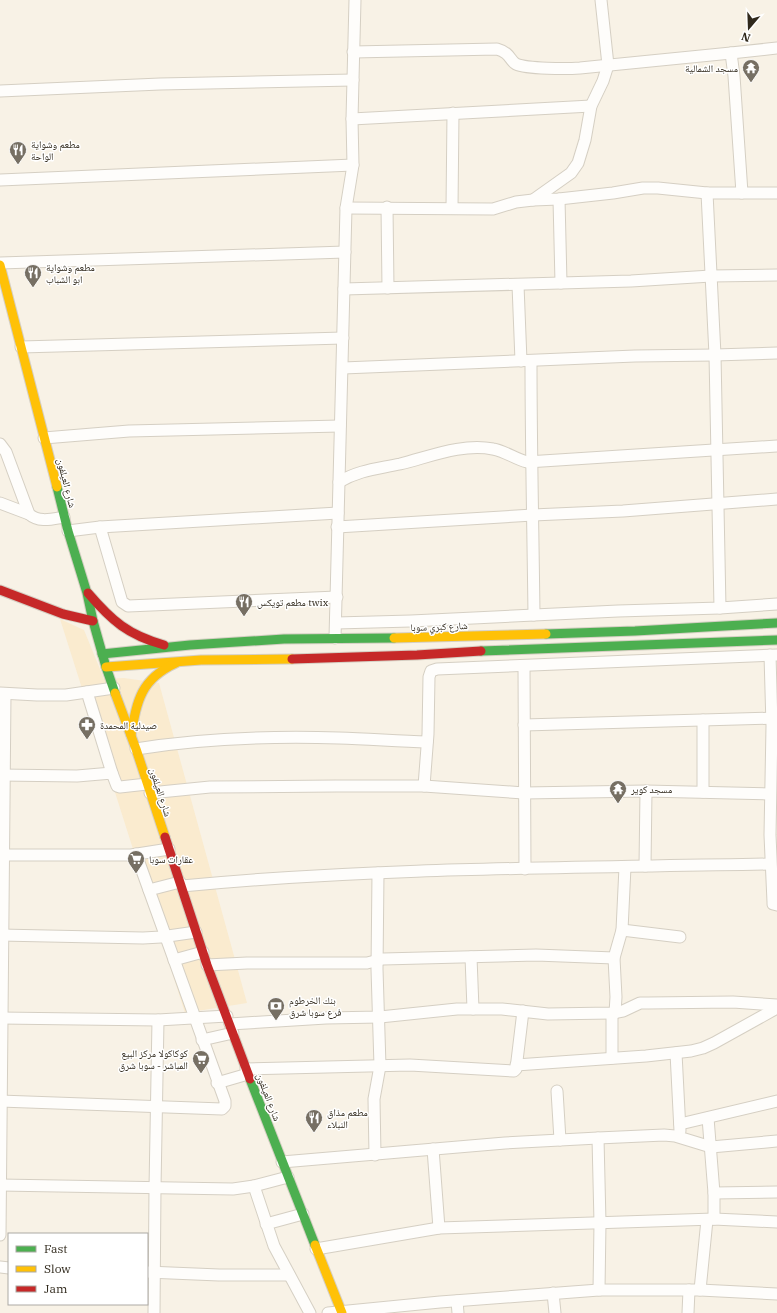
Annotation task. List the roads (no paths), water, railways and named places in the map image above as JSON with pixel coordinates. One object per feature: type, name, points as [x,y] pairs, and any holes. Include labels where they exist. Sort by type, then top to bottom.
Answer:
[{"type":"main road","name":"شارع العيلفون","points":[[0,264],[64,517],[87,593],[106,667],[136,749],[203,952],[247,1072],[342,1312]]},
{"type":"main road","points":[[0,590],[63,614],[93,621]]},
{"type":"main road","points":[[87,593],[123,628],[142,637],[168,646]]},
{"type":"main road","name":"شارع كبري سوبا","points":[[102,654],[168,646],[249,641],[335,638],[415,638],[628,631],[777,624]]},
{"type":"main road","points":[[415,638],[417,655]]},
{"type":"main road","points":[[106,667],[201,660],[417,655],[523,649],[777,640]]},
{"type":"main road","points":[[131,735],[138,704],[148,683],[158,673],[178,662]]},
{"type":"street","points":[[335,638],[346,208],[353,165],[352,119],[354,0]]},
{"type":"street","points":[[533,200],[571,173],[578,164],[585,140],[591,106],[603,81],[608,65],[601,0]]},
{"type":"street","points":[[353,52],[497,49],[504,51],[515,64],[522,66],[561,69],[777,48]]},
{"type":"street","points":[[731,53],[742,193]]},
{"type":"street","points":[[0,91],[160,84],[353,80]]},
{"type":"street","points":[[352,119],[453,112],[591,106]]},
{"type":"street","points":[[452,208],[453,112]]},
{"type":"street","points":[[0,180],[353,165]]},
{"type":"street","points":[[346,208],[387,207],[493,209],[516,202],[559,199],[643,188],[707,193],[777,193]]},
{"type":"street","points":[[707,193],[715,356],[720,608]]},
{"type":"street","points":[[559,199],[561,283]]},
{"type":"street","points":[[387,207],[388,288]]},
{"type":"street","points":[[0,264],[345,252]]},
{"type":"street","points":[[344,290],[631,282],[711,276],[777,275]]},
{"type":"street","points":[[518,284],[526,361],[531,462],[534,615]]},
{"type":"street","points":[[21,347],[343,338]]},
{"type":"street","points":[[343,368],[635,356],[715,356],[777,353]]},
{"type":"street","points":[[44,438],[129,431],[340,426]]},
{"type":"street","points":[[0,444],[6,452],[29,514]]},
{"type":"street","points":[[339,482],[348,476],[359,472],[467,448],[493,449],[521,460],[531,462],[777,446]]},
{"type":"street","points":[[337,527],[623,511],[777,499]]},
{"type":"street","points":[[0,503],[41,520],[64,517]]},
{"type":"street","points":[[68,531],[100,527],[338,513]]},
{"type":"street","points":[[100,527],[122,602],[128,606],[336,597]]},
{"type":"street","points":[[336,623],[720,608],[777,604]]},
{"type":"street","points":[[424,786],[429,677],[431,671],[437,669],[774,655],[774,718],[770,794],[770,864],[773,904],[777,904]]},
{"type":"street","points":[[524,666],[525,869]]},
{"type":"street","points":[[0,1235],[3,693],[37,695],[72,694],[114,688]]},
{"type":"street","points":[[87,692],[112,774],[117,786],[120,787],[424,786],[524,793],[703,792],[770,794]]},
{"type":"street","points":[[524,725],[774,718]]},
{"type":"street","points":[[703,720],[703,792]]},
{"type":"street","points":[[136,749],[199,741],[250,738],[340,738],[427,742]]},
{"type":"street","points":[[2,776],[77,776],[112,774]]},
{"type":"street","points":[[645,866],[646,792]]},
{"type":"street","points":[[2,855],[136,854],[169,849]]},
{"type":"street","points":[[1,1101],[222,1109],[225,1104],[136,854]]},
{"type":"street","points":[[149,890],[181,884],[446,869],[525,869],[770,864]]},
{"type":"street","points":[[612,1058],[613,1013],[616,997],[614,958],[622,930],[625,867]]},
{"type":"street","points":[[375,1155],[374,1099],[380,1066],[378,873]]},
{"type":"street","points":[[622,930],[680,937]]},
{"type":"street","points":[[1,935],[143,938],[166,937],[196,932]]},
{"type":"street","points":[[174,960],[203,952]]},
{"type":"street","points":[[208,965],[247,963],[367,963],[388,959],[536,955],[614,958]]},
{"type":"street","points":[[471,957],[473,1009]]},
{"type":"street","points":[[1,1018],[158,1020],[194,1018],[230,1024],[326,1018],[380,1017],[457,1009],[523,1011],[548,1014],[613,1013],[637,1004],[648,1002],[733,1002],[777,1005]]},
{"type":"street","points":[[516,1064],[612,1058],[697,1050],[708,1046],[777,1008]]},
{"type":"street","points":[[217,1082],[247,1072],[380,1066],[410,1065],[512,1071],[516,1070],[523,1011]]},
{"type":"street","points":[[154,1313],[151,1272],[158,1020]]},
{"type":"street","points":[[202,1040],[230,1024]]},
{"type":"street","points":[[676,1053],[680,1136]]},
{"type":"street","points":[[557,1091],[560,1140]]},
{"type":"street","points":[[680,1124],[777,1101]]},
{"type":"street","points":[[688,1313],[711,1219],[714,1193],[708,1118]]},
{"type":"street","points":[[282,1162],[560,1140],[664,1135],[680,1136],[711,1147],[777,1141]]},
{"type":"street","points":[[598,1138],[600,1223],[599,1290]]},
{"type":"street","points":[[433,1149],[439,1228]]},
{"type":"street","points":[[0,1184],[233,1189],[254,1186],[288,1177]]},
{"type":"street","points":[[254,1186],[274,1246],[310,1313]]},
{"type":"street","points":[[714,1193],[777,1192]]},
{"type":"street","points":[[266,1224],[303,1214]]},
{"type":"street","points":[[316,1249],[439,1228],[711,1219],[777,1222]]},
{"type":"street","points":[[151,1272],[261,1276],[289,1275]]},
{"type":"street","points":[[328,1313],[599,1290],[694,1290],[777,1294]]},
{"type":"street","points":[[553,1293],[555,1313]]},
{"type":"street","points":[[457,1301],[458,1313]]},
{"type":"place","name":"مسجد الشمالية","points":[[751,83]]},
{"type":"place","name":"مطعم وشواية الواحة","points":[[18,165]]},
{"type":"place","name":"مطعم وشواية ابو الشباب","points":[[33,288]]},
{"type":"place","name":"مطعم تويكس twix","points":[[244,617]]},
{"type":"place","name":"صيدلية المحمدة","points":[[87,740]]},
{"type":"place","name":"مسجد كوير","points":[[618,804]]},
{"type":"place","name":"عقارات سوبا","points":[[136,874]]},
{"type":"place","name":"بنك الخرطوم فرع سوبا شرق","points":[[276,1021]]},
{"type":"place","name":"كوكاكولا مركز البيع المباشر - سوبا شرق","points":[[201,1074]]},
{"type":"place","name":"مطعم مذاق النبلاء","points":[[314,1133]]}]
